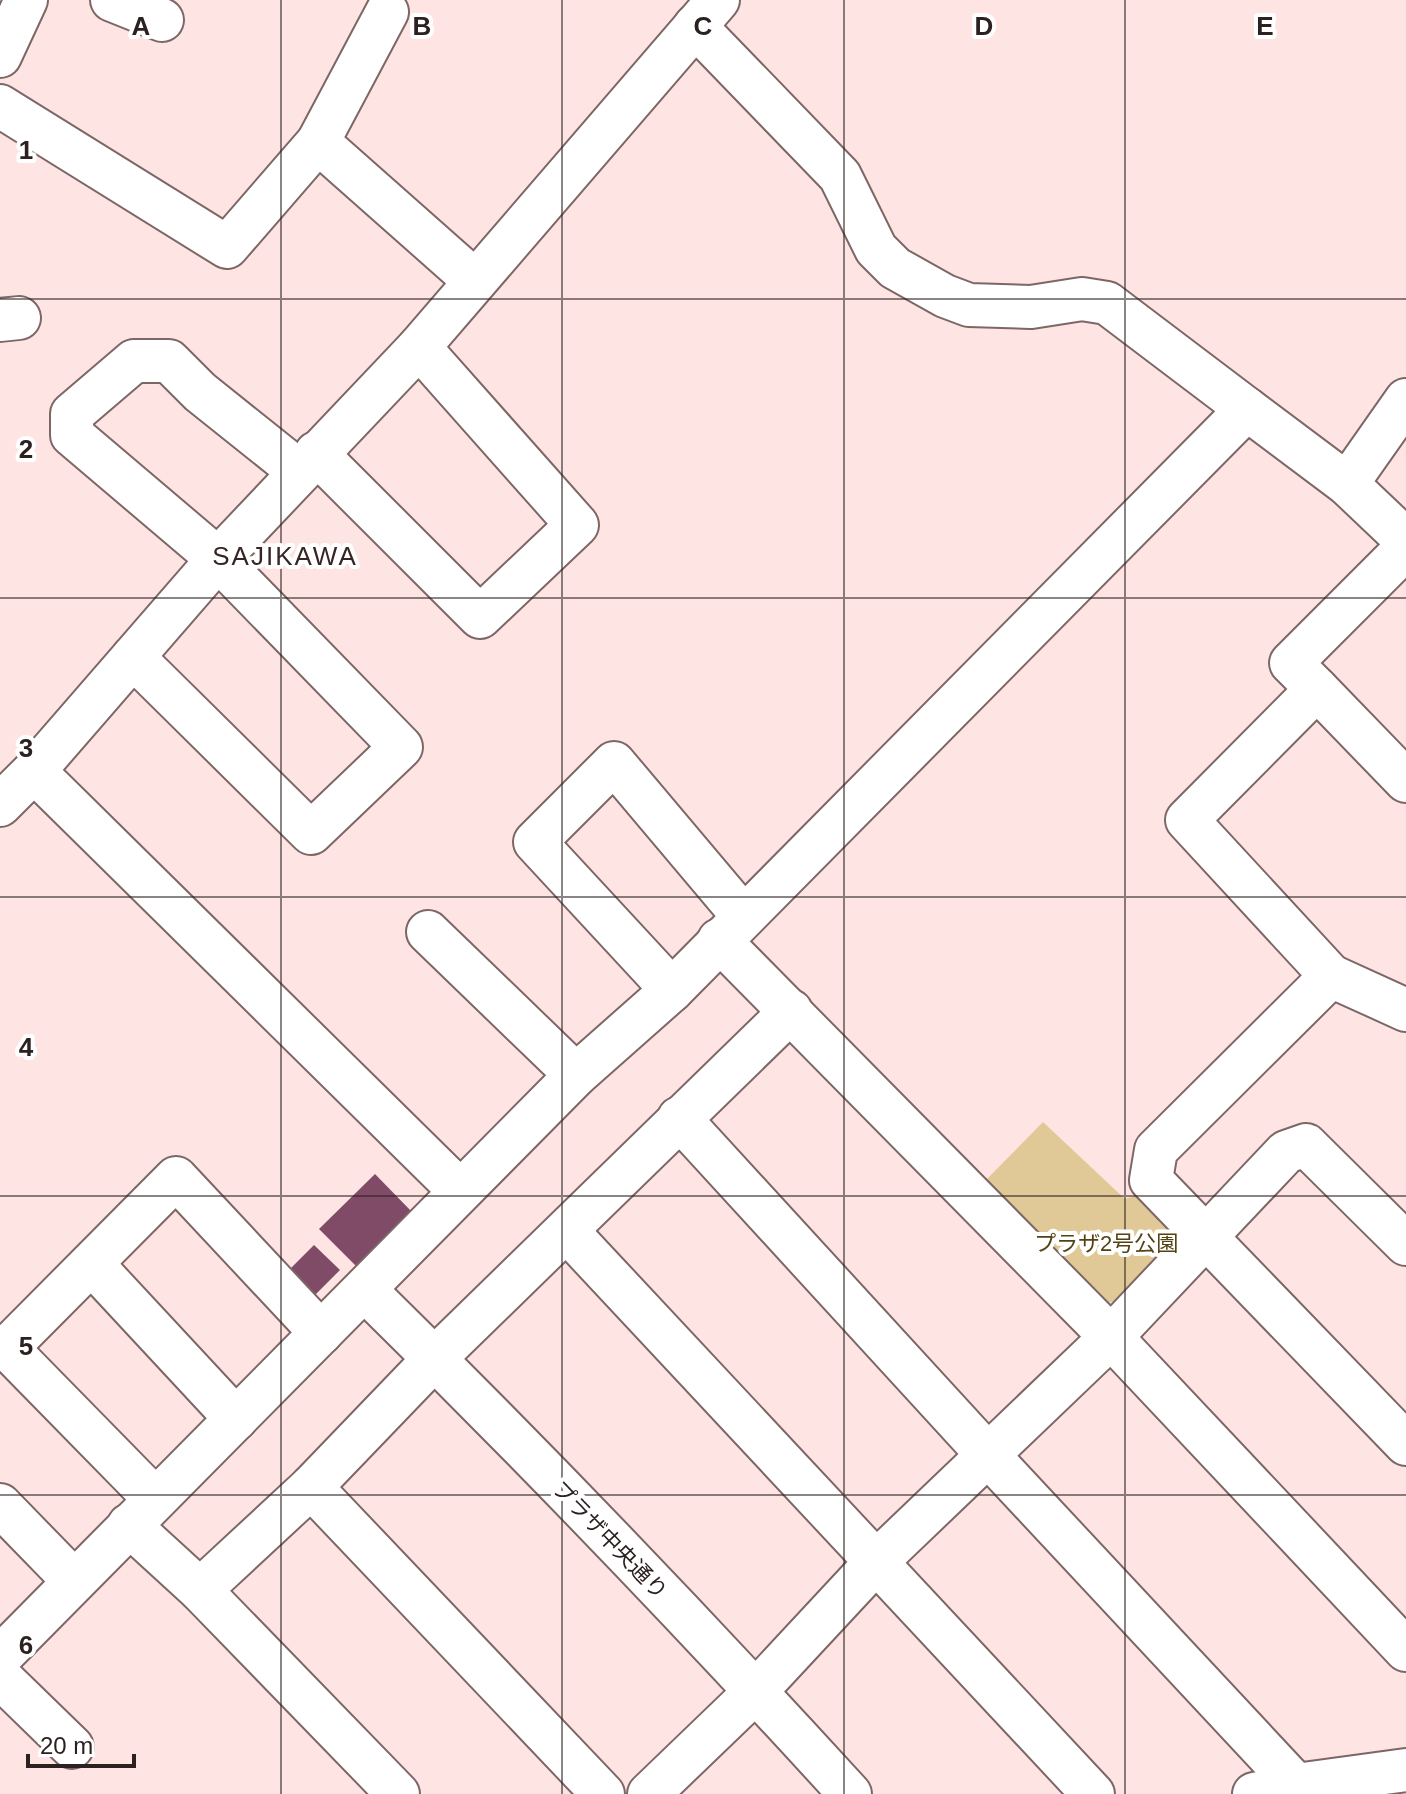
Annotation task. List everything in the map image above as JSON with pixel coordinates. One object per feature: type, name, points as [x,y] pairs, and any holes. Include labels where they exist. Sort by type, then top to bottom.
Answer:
[{"type":"street","points":[[0,56],[26,0]]},
{"type":"street","points":[[112,0],[162,20]]},
{"type":"street","points":[[0,106],[227,247],[318,142],[387,12]]},
{"type":"street","points":[[0,805],[34,771],[218,559],[419,347],[707,13],[840,176],[876,249],[895,268],[945,296],[969,305],[1031,307],[1082,299],[1107,303],[1347,484],[1406,540]]},
{"type":"street","points":[[318,142],[475,281]]},
{"type":"street","points":[[133,657],[311,833],[401,747],[218,559],[72,435],[72,414],[134,361],[169,361],[200,392],[308,462],[480,617],[577,525],[419,347]]},
{"type":"street","points":[[1347,484],[1406,400]]},
{"type":"street","points":[[6,1638],[74,1581],[576,1075],[672,990],[1247,409]]},
{"type":"street","points":[[1406,548],[1291,663],[1406,781]]},
{"type":"street","points":[[1317,689],[1187,820],[1331,976],[1406,1010]]},
{"type":"street","points":[[672,990],[535,842],[614,763],[791,1011],[1111,1337],[1406,1650]]},
{"type":"street","points":[[34,771],[460,1191]]},
{"type":"street","points":[[428,932],[576,1075]]},
{"type":"street","points":[[1331,976],[1156,1150],[1151,1180],[1406,1444]]},
{"type":"street","points":[[200,1590],[311,1487],[435,1358],[791,1011]]},
{"type":"street","points":[[679,1118],[1296,1785]]},
{"type":"street","points":[[649,1794],[756,1691],[876,1562],[1111,1337],[1286,1152],[1306,1145],[1406,1244]]},
{"type":"street","points":[[321,1333],[176,1178],[7,1348],[142,1512],[200,1590],[398,1794]]},
{"type":"street","points":[[567,1231],[1093,1794]]},
{"type":"street","points":[[92,1264],[236,1419]]},
{"type":"street","name":"プラザ中央通り","points":[[365,1290],[435,1358],[756,1691],[850,1794]]},
{"type":"street","points":[[311,1487],[603,1794]]},
{"type":"street","points":[[0,1505],[74,1581]]},
{"type":"street","points":[[0,1677],[72,1747]]},
{"type":"street","points":[[1254,1794],[1406,1770]]},
{"type":"green space","name":"プラザ2号公園","points":[[1043,1122],[1125,1199],[1141,1194],[1175,1227],[1174,1245],[1114,1301],[1101,1306],[981,1185]]},
{"type":"building","points":[[375,1174],[412,1212],[356,1266],[319,1229]]},
{"type":"building","points":[[314,1245],[340,1270],[311,1299],[286,1273]]},
{"type":"district","name":"SAJIKAWA","points":[[285,556]]}]
